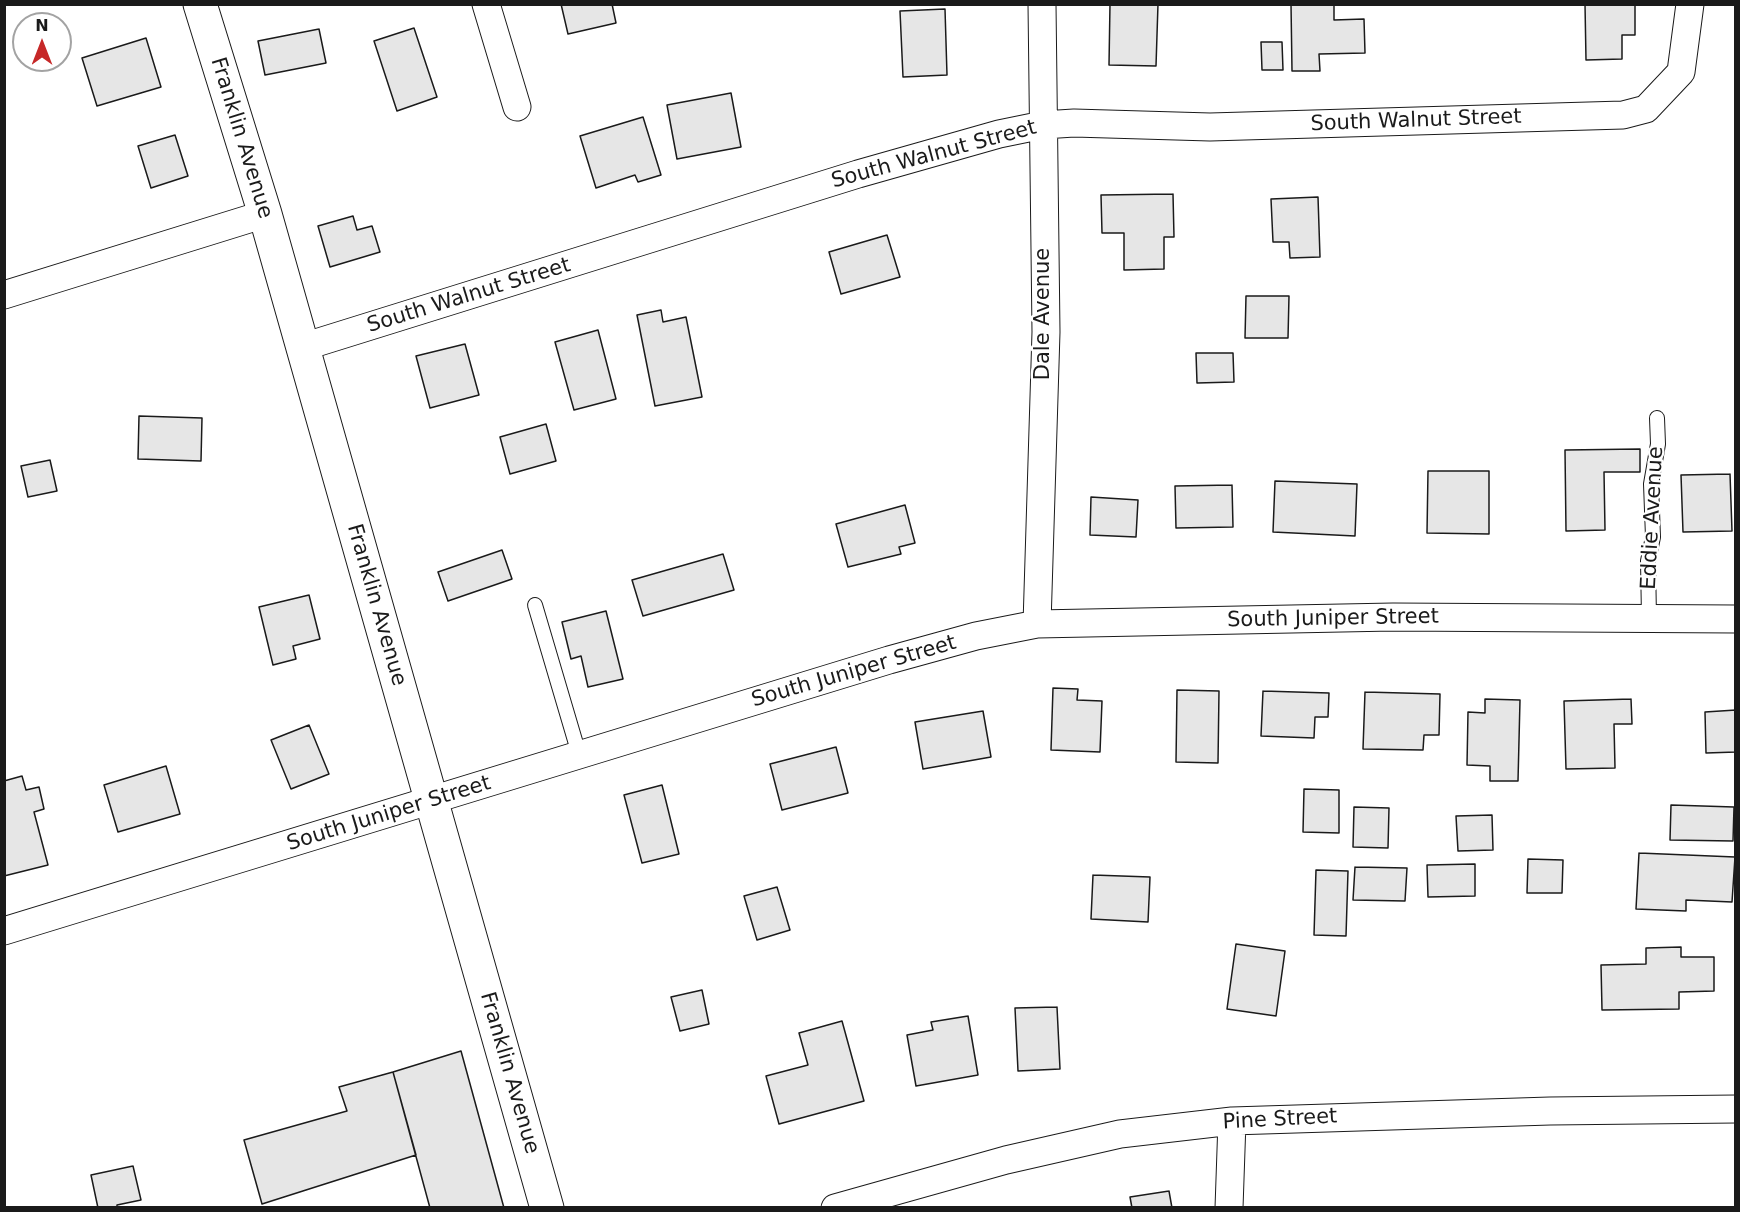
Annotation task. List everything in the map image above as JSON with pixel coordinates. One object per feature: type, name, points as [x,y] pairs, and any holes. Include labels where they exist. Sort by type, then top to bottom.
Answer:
[{"type":"street","name":"Franklin Avenue","points":[[200,4],[265,214],[547,1208]]},
{"type":"street","points":[[486,4],[517,107]]},
{"type":"street","name":"Dale Avenue","points":[[1037,624],[1046,332],[1042,4]]},
{"type":"street","name":"South Walnut Street","points":[[303,347],[858,174],[999,134],[1043,125],[1074,123],[1210,127],[1623,115],[1646,109],[1681,72],[1690,4]]},
{"type":"street","points":[[4,295],[265,214]]},
{"type":"street","name":"South Juniper Street","points":[[4,932],[889,660],[976,636],[1037,624],[1393,617],[1736,619]]},
{"type":"street","name":"Pine Street","points":[[835,1208],[1006,1160],[1120,1134],[1232,1121],[1550,1111],[1736,1109]]},
{"type":"street","points":[[1229,1208],[1232,1121]]},
{"type":"lane","name":"Eddie Avenue","points":[[1649,618],[1648,561],[1653,537],[1651,484],[1658,444],[1657,418]]},
{"type":"lane","points":[[535,605],[579,754]]},
{"type":"building","points":[[561,4],[612,4],[616,23],[568,34]]},
{"type":"building","points":[[1110,4],[1158,4],[1156,66],[1109,65]]},
{"type":"building","points":[[1291,4],[1334,4],[1334,20],[1364,19],[1365,53],[1319,54],[1320,71],[1292,71]]},
{"type":"building","points":[[1585,4],[1635,4],[1635,35],[1622,35],[1622,59],[1586,60]]},
{"type":"building","points":[[945,9],[947,75],[903,77],[900,11]]},
{"type":"building","points":[[414,28],[437,97],[397,111],[374,41]]},
{"type":"building","points":[[319,29],[326,63],[265,75],[258,41]]},
{"type":"building","points":[[146,38],[161,87],[97,106],[82,58]]},
{"type":"building","points":[[1261,42],[1282,42],[1283,70],[1262,70]]},
{"type":"building","points":[[731,93],[741,147],[677,159],[667,105]]},
{"type":"building","points":[[643,117],[661,175],[638,182],[635,175],[596,188],[580,136]]},
{"type":"building","points":[[175,135],[188,176],[151,188],[138,146]]},
{"type":"building","points":[[1173,194],[1174,237],[1164,237],[1164,269],[1124,270],[1124,233],[1102,233],[1101,195]]},
{"type":"building","points":[[1318,197],[1320,257],[1290,258],[1289,242],[1273,242],[1271,199]]},
{"type":"building","points":[[353,216],[357,230],[372,226],[380,252],[330,267],[318,226]]},
{"type":"building","points":[[887,235],[900,277],[841,294],[829,252]]},
{"type":"building","points":[[1246,296],[1289,296],[1288,338],[1245,338]]},
{"type":"building","points":[[661,310],[663,322],[686,317],[702,397],[655,406],[637,315]]},
{"type":"building","points":[[598,330],[616,399],[574,410],[555,342]]},
{"type":"building","points":[[465,344],[479,395],[430,408],[416,356]]},
{"type":"building","points":[[1196,353],[1233,353],[1234,382],[1197,383]]},
{"type":"building","points":[[139,416],[202,418],[201,461],[138,459]]},
{"type":"building","points":[[546,424],[556,461],[510,474],[500,437]]},
{"type":"building","points":[[1640,449],[1640,472],[1604,472],[1605,530],[1566,531],[1565,450]]},
{"type":"building","points":[[50,460],[57,491],[28,497],[21,466]]},
{"type":"building","points":[[1428,471],[1489,471],[1489,534],[1427,533]]},
{"type":"building","points":[[1730,474],[1732,531],[1683,532],[1681,475]]},
{"type":"building","points":[[1275,481],[1357,484],[1355,536],[1273,532]]},
{"type":"building","points":[[1232,485],[1233,527],[1176,528],[1175,486]]},
{"type":"building","points":[[1091,497],[1138,500],[1136,537],[1090,535]]},
{"type":"building","points":[[905,505],[915,543],[899,547],[901,554],[848,567],[836,524]]},
{"type":"building","points":[[502,550],[512,579],[448,601],[438,572]]},
{"type":"building","points":[[723,554],[734,590],[643,616],[632,580]]},
{"type":"building","points":[[309,595],[320,639],[293,646],[296,659],[273,665],[259,607]]},
{"type":"building","points":[[606,611],[623,679],[588,687],[581,656],[571,659],[562,622]]},
{"type":"building","points":[[1053,688],[1078,689],[1077,700],[1102,701],[1100,752],[1051,750]]},
{"type":"building","points":[[1177,690],[1219,691],[1218,763],[1176,762]]},
{"type":"building","points":[[1263,691],[1329,693],[1328,717],[1315,717],[1314,738],[1261,736]]},
{"type":"building","points":[[1365,692],[1440,694],[1439,735],[1424,735],[1423,750],[1363,749]]},
{"type":"building","points":[[1485,699],[1520,700],[1518,781],[1490,781],[1490,766],[1467,765],[1468,712],[1485,713]]},
{"type":"building","points":[[1631,699],[1632,724],[1614,724],[1615,768],[1566,769],[1564,701]]},
{"type":"building","points":[[1736,710],[1736,752],[1706,753],[1705,712]]},
{"type":"building","points":[[983,711],[991,757],[923,769],[915,722]]},
{"type":"building","points":[[309,725],[329,774],[291,789],[271,740]]},
{"type":"building","points":[[836,747],[848,793],[782,810],[770,764]]},
{"type":"building","points":[[166,766],[180,814],[118,832],[104,785]]},
{"type":"building","points":[[22,776],[26,790],[39,787],[44,809],[34,812],[48,865],[4,876],[4,781]]},
{"type":"building","points":[[662,785],[679,854],[642,863],[624,795]]},
{"type":"building","points":[[1304,789],[1339,790],[1339,833],[1303,832]]},
{"type":"building","points":[[1671,805],[1734,807],[1733,841],[1670,840]]},
{"type":"building","points":[[1354,807],[1389,808],[1388,848],[1353,847]]},
{"type":"building","points":[[1492,815],[1493,850],[1458,851],[1456,816]]},
{"type":"building","points":[[1639,853],[1735,857],[1732,902],[1686,900],[1686,911],[1636,909]]},
{"type":"building","points":[[1528,859],[1563,860],[1562,893],[1527,893]]},
{"type":"building","points":[[1475,864],[1475,896],[1428,897],[1427,865]]},
{"type":"building","points":[[1355,867],[1407,868],[1405,901],[1353,900]]},
{"type":"building","points":[[1316,870],[1348,871],[1346,936],[1314,935]]},
{"type":"building","points":[[1093,875],[1150,877],[1148,922],[1091,919]]},
{"type":"building","points":[[777,887],[790,930],[757,940],[744,896]]},
{"type":"building","points":[[1236,944],[1285,951],[1276,1016],[1227,1009]]},
{"type":"building","points":[[1681,947],[1681,957],[1714,957],[1714,991],[1679,992],[1679,1009],[1602,1010],[1601,965],[1646,964],[1646,948]]},
{"type":"building","points":[[702,990],[709,1024],[680,1031],[671,997]]},
{"type":"building","points":[[1057,1007],[1060,1069],[1018,1071],[1015,1008]]},
{"type":"building","points":[[968,1016],[978,1075],[916,1086],[907,1035],[933,1030],[931,1022]]},
{"type":"building","points":[[842,1021],[864,1101],[779,1124],[766,1076],[808,1065],[799,1033]]},
{"type":"building","points":[[461,1051],[504,1208],[430,1208],[393,1072]]},
{"type":"building","points":[[393,1072],[416,1155],[262,1204],[244,1140],[347,1111],[339,1087]]},
{"type":"building","points":[[133,1166],[141,1200],[117,1205],[117,1208],[98,1208],[91,1175]]},
{"type":"building","points":[[1169,1191],[1172,1208],[1132,1208],[1130,1197]]}]
